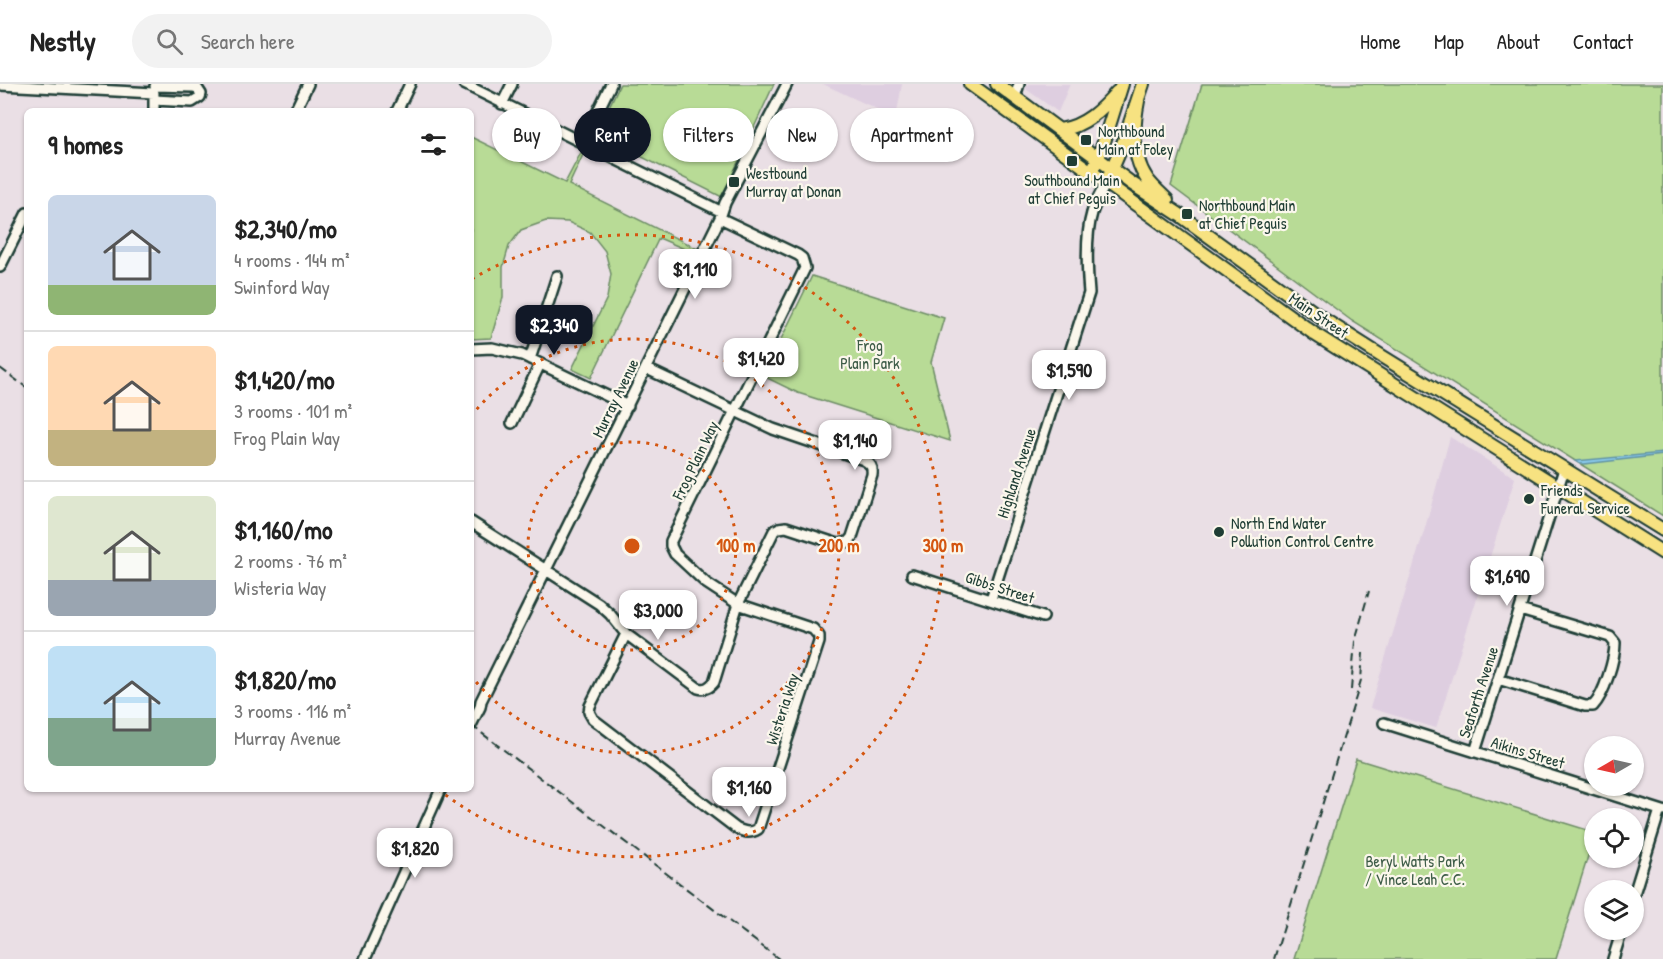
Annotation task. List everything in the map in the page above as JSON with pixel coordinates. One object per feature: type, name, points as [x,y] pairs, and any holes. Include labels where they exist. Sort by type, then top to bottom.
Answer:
[{"type":"main road","name":"Main Street","points":[[970,84],[1316,335],[1663,553]]},
{"type":"main road","name":"Main Street","points":[[997,84],[1345,333],[1663,530]]},
{"type":"main road","points":[[1106,183],[1124,141],[1143,84]]},
{"type":"main road","points":[[1092,173],[1122,85]]},
{"type":"main road","points":[[1060,130],[1074,127],[1090,119],[1104,107],[1122,85]]},
{"type":"main road","points":[[1138,101],[1134,132],[1140,164],[1150,183],[1180,215]]},
{"type":"street","points":[[296,108],[308,84]]},
{"type":"street","points":[[398,108],[410,84]]},
{"type":"street","points":[[464,84],[574,140]]},
{"type":"street","points":[[502,104],[512,84]]},
{"type":"street","points":[[599,108],[611,84]]},
{"type":"street","name":"Murray Avenue","points":[[474,719],[647,369],[725,203],[787,84]]},
{"type":"street","points":[[1015,97],[1019,84]]},
{"type":"street","points":[[0,85],[155,91],[154,108]]},
{"type":"street","points":[[617,162],[721,215]]},
{"type":"street","name":"Highland Avenue","points":[[991,599],[1089,293],[1090,221],[1106,183]]},
{"type":"street","name":"Frog Plain Way","points":[[721,215],[798,255],[802,258],[806,268],[671,541],[675,554],[706,583],[738,604]]},
{"type":"street","points":[[0,267],[24,219]]},
{"type":"street","points":[[530,359],[557,276]]},
{"type":"street","points":[[474,349],[492,348],[522,355],[628,406]]},
{"type":"street","points":[[512,423],[540,364]]},
{"type":"street","points":[[474,524],[599,604],[626,634],[698,688],[709,688],[714,682],[738,604],[771,535],[778,528],[786,527],[838,544],[848,542],[852,537],[873,469],[864,460],[773,429],[647,369]]},
{"type":"street","name":"Seaforth Avenue","points":[[1475,752],[1564,469]]},
{"type":"street","name":"Gibbs Street","points":[[912,575],[1043,617]]},
{"type":"street","name":"Wisteria Way","points":[[626,634],[590,706],[590,716],[737,829],[753,832],[760,825],[819,636],[813,629],[738,604]]},
{"type":"street","points":[[1498,679],[1585,706],[1593,706],[1599,700],[1615,652],[1615,643],[1610,637],[1520,610]]},
{"type":"street","name":"Aikins Street","points":[[1384,723],[1662,810]]},
{"type":"street","points":[[365,959],[440,792]]},
{"type":"street","points":[[1639,880],[1662,810]]},
{"type":"street","points":[[1613,959],[1619,940]]},
{"type":"shaded area","points":[[823,84],[902,84],[898,108],[875,108]]},
{"type":"shaded area","points":[[1028,84],[1070,84],[1058,112],[1026,89]]},
{"type":"shaded area","points":[[1450,437],[1515,478],[1436,728],[1370,708]]},
{"type":"green space","points":[[620,84],[774,84],[754,127],[754,108],[663,108],[663,162],[738,162],[722,197],[651,162],[651,108],[608,108]]},
{"type":"green space","points":[[1202,84],[1663,84],[1663,516],[1352,321],[1171,186]]},
{"type":"green space","points":[[474,138],[492,147],[492,162],[522,162],[565,183],[576,162],[580,162],[569,185],[698,249],[696,254],[659,238],[591,378],[572,369],[607,298],[611,274],[605,251],[590,232],[568,222],[546,221],[521,230],[509,246],[503,267],[503,297],[491,338],[474,339]]},
{"type":"green space","name":"Frog Plain Park","points":[[812,276],[944,318],[931,362],[950,441],[798,393],[763,376]]},
{"type":"green space","name":"Beryl Watts Park / Vince Leah C.C.","points":[[1356,759],[1584,829],[1584,868],[1556,959],[1294,959]]},
{"type":"water","points":[[1663,453],[1663,455],[1584,464],[1575,461]]},
{"type":"railway","points":[[0,368],[24,386]]},
{"type":"railway","points":[[1351,690],[1355,641],[1369,591]]},
{"type":"railway","points":[[1274,959],[1361,680],[1363,653]]},
{"type":"railway","points":[[474,727],[779,959]]},
{"type":"place","name":"Northbound Main at Foley","points":[[1086,140]]},
{"type":"place","name":"Southbound Main at Chief Peguis","points":[[1072,161]]},
{"type":"place","name":"Westbound Murray at Donan","points":[[734,182]]},
{"type":"place","name":"Northbound Main at Chief Peguis","points":[[1187,214]]},
{"type":"place","name":"Friends Funeral Service","points":[[1529,499]]},
{"type":"place","name":"North End Water Pollution Control Centre","points":[[1219,532]]}]
